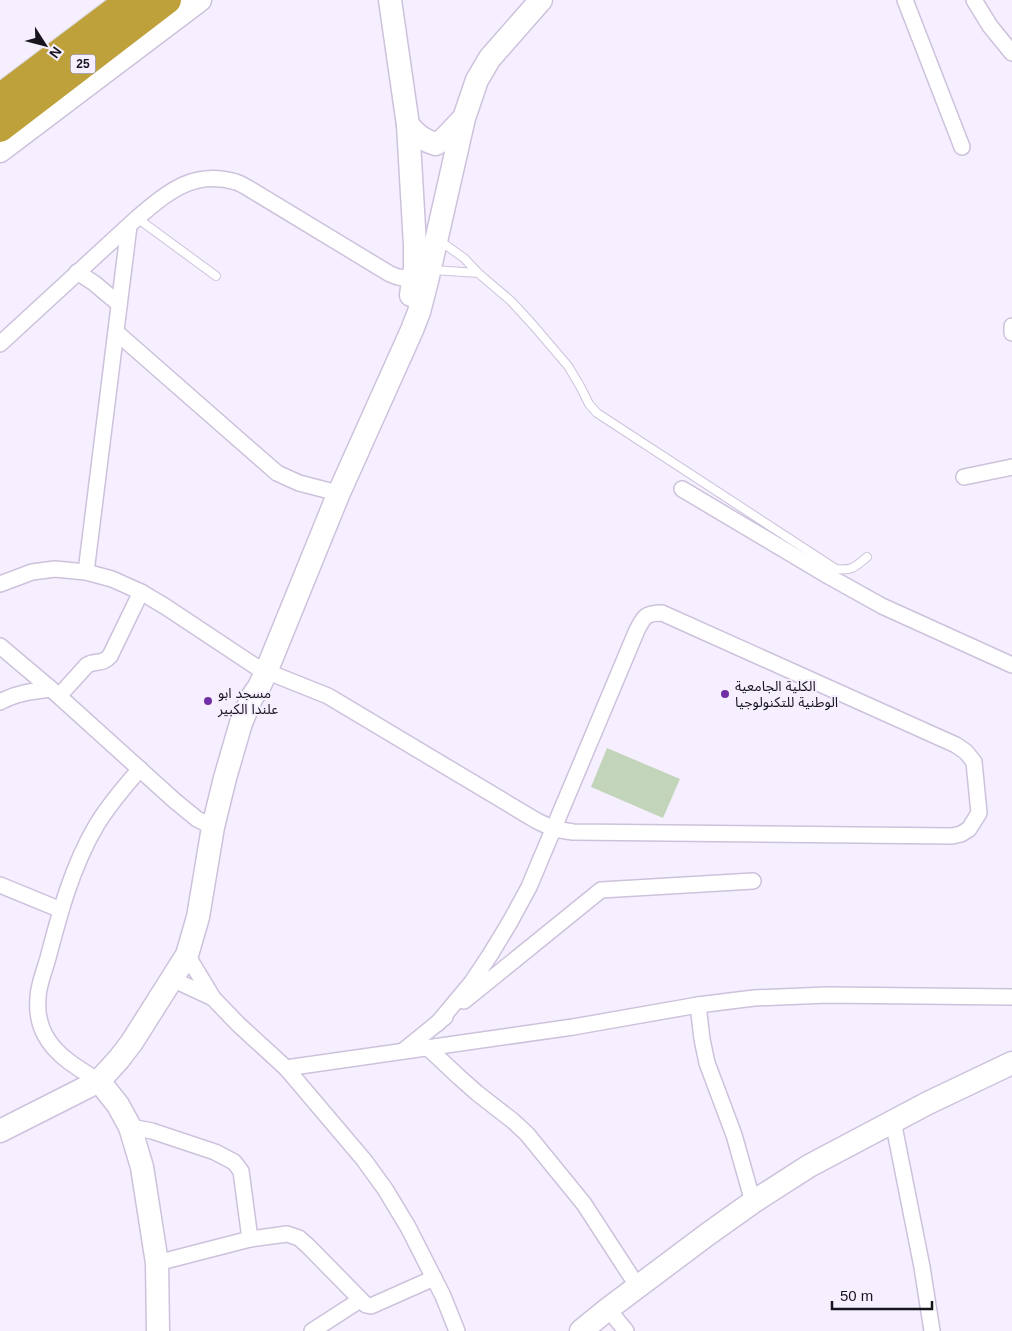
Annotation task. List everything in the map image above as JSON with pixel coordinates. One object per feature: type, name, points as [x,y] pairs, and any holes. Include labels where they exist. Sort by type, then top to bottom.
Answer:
[{"type":"highway","name":"25","points":[[0,98],[130,0]]},
{"type":"highway","name":"25","points":[[0,128],[167,0]]},
{"type":"street","points":[[0,83],[111,0]]},
{"type":"street","points":[[0,151],[200,0]]},
{"type":"street","points":[[262,670],[419,312],[421,275],[415,245],[408,125],[390,0]]},
{"type":"street","points":[[0,1131],[99,1081],[123,1054],[187,955],[198,917],[212,827],[224,778],[241,723],[252,697],[259,687],[262,670],[330,491],[437,238],[464,118],[477,80],[490,58],[542,0]]},
{"type":"street","points":[[906,0],[962,147]]},
{"type":"street","points":[[974,0],[990,26],[1012,53]]},
{"type":"street","points":[[408,125],[418,136],[427,142],[436,144],[444,139],[464,118]]},
{"type":"street","points":[[0,344],[157,201],[179,186],[199,180],[218,178],[237,182],[390,274],[398,277],[421,275]]},
{"type":"street","points":[[86,572],[116,332],[133,222]]},
{"type":"street","points":[[78,272],[120,304]]},
{"type":"street","points":[[1012,326],[1012,333]]},
{"type":"street","points":[[116,332],[277,473],[299,483],[330,491]]},
{"type":"street","points":[[964,477],[1012,467]]},
{"type":"street","points":[[682,489],[882,606],[1012,665]]},
{"type":"street","points":[[0,584],[32,572],[55,569],[86,572],[112,579],[166,607],[262,670],[328,696],[536,821],[554,829],[572,832],[952,836],[961,834],[975,821],[979,813],[974,762],[966,752],[956,745],[662,613],[652,613],[643,619],[637,630],[554,829],[529,887],[510,922],[472,982],[437,1024]]},
{"type":"street","points":[[0,702],[10,696],[30,691],[55,692],[87,665],[106,661],[140,592]]},
{"type":"street","points":[[0,646],[55,692],[188,812],[212,827]]},
{"type":"street","points":[[140,769],[112,802],[78,860],[61,910],[38,996],[39,1016],[45,1035],[59,1053],[74,1067],[99,1081],[118,1105],[130,1127],[142,1167],[157,1263],[158,1331]]},
{"type":"street","points":[[403,1051],[601,890],[753,881]]},
{"type":"street","points":[[0,885],[61,910]]},
{"type":"street","points":[[187,955],[213,998],[286,1068],[364,1160],[408,1227],[443,1296],[457,1331]]},
{"type":"street","points":[[172,979],[213,998]]},
{"type":"street","points":[[286,1068],[573,1027],[698,1005],[754,998],[826,996],[1012,997]]},
{"type":"street","points":[[698,1005],[707,1063],[734,1134],[754,1202]]},
{"type":"street","points":[[428,1048],[477,1093],[521,1127],[584,1204],[638,1287]]},
{"type":"street","points":[[581,1331],[708,1234],[809,1166],[928,1102],[1012,1063]]},
{"type":"street","points":[[893,1121],[922,1267],[932,1331]]},
{"type":"street","points":[[130,1127],[152,1131],[187,1142],[215,1152],[234,1162],[241,1171],[250,1239]]},
{"type":"street","points":[[157,1263],[250,1239],[287,1234],[299,1238],[308,1246],[366,1305],[371,1306],[434,1278]]},
{"type":"street","points":[[312,1331],[360,1300]]},
{"type":"street","points":[[608,1309],[626,1331]]},
{"type":"lane","points":[[133,222],[216,276]]},
{"type":"lane","points":[[437,238],[464,258],[534,325],[568,366],[589,404],[597,412],[836,569],[846,570],[855,568],[867,557]]},
{"type":"lane","points":[[421,275],[478,272]]},
{"type":"green space","points":[[607,748],[680,779],[663,818],[591,787]]},
{"type":"place","name":"الكلية الجامعية الوطنية للتكنولوجيا","points":[[725,694]]},
{"type":"place","name":"مسجد ابو علندا الكبير","points":[[208,701]]}]
